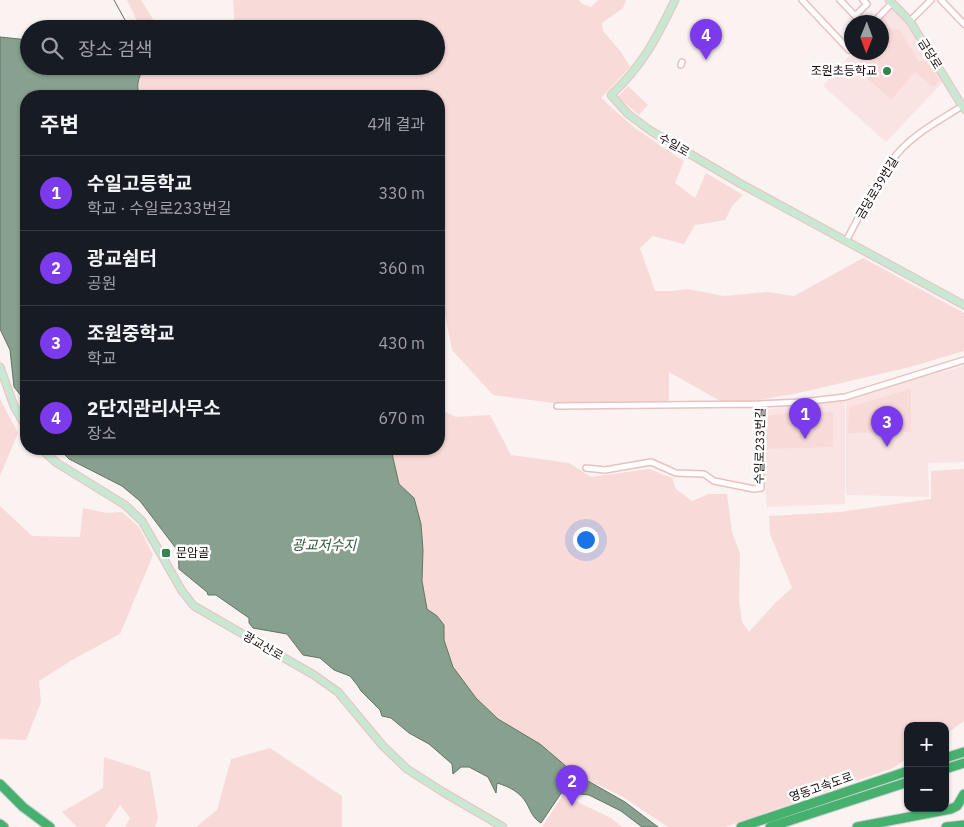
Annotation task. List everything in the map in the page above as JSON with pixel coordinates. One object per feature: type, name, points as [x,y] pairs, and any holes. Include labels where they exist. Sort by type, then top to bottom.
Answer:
[{"type":"highway","points":[[949,757],[964,752]]},
{"type":"highway","points":[[949,768],[964,763]]},
{"type":"highway","name":"영동고속도로","points":[[741,827],[904,772]]},
{"type":"highway","name":"영동고속도로","points":[[770,827],[904,783]]},
{"type":"highway","points":[[0,784],[23,807],[50,827]]},
{"type":"highway","points":[[857,827],[952,809],[957,806],[964,794]]},
{"type":"highway","points":[[0,824],[4,827]]},
{"type":"highway","points":[[946,827],[964,825]]},
{"type":"street","name":"수일로","points":[[675,0],[652,46],[636,69],[610,95],[628,114],[651,131],[741,184],[846,241]]},
{"type":"street","points":[[802,0],[844,43]]},
{"type":"street","points":[[840,0],[854,15]]},
{"type":"street","points":[[856,15],[867,4],[863,0]]},
{"type":"street","points":[[910,21],[931,0]]},
{"type":"street","points":[[941,0],[964,24]]},
{"type":"street","name":"금당로","points":[[880,15],[891,1],[910,21],[963,107]]},
{"type":"street","name":"금당로39번길","points":[[846,241],[898,153],[922,131],[963,107]]},
{"type":"street","points":[[846,241],[964,305]]},
{"type":"street","name":"수일로233번길","points":[[586,468],[605,470],[651,462],[676,473],[704,474],[714,482],[754,489],[761,488],[759,404],[845,397],[964,360]]},
{"type":"street","points":[[0,367],[14,406],[20,416]]},
{"type":"street","points":[[557,406],[759,404]]},
{"type":"street","name":"광교산로","points":[[48,455],[113,497],[135,514],[145,525],[182,591],[191,603],[331,686],[383,746],[407,769],[503,827]]},
{"type":"shaded area","points":[[127,0],[141,0],[153,20],[137,20]]},
{"type":"shaded area","points":[[233,0],[579,0],[582,4],[591,7],[598,0],[626,0],[623,8],[602,23],[603,31],[621,52],[630,67],[601,98],[636,129],[684,161],[675,183],[695,198],[706,173],[743,195],[732,206],[725,220],[695,225],[684,244],[653,236],[640,248],[655,291],[688,289],[724,296],[767,292],[794,296],[863,258],[964,313],[964,351],[910,367],[794,394],[752,401],[720,401],[669,372],[669,402],[561,404],[493,395],[452,350],[445,315],[445,90],[138,90],[140,75],[445,75],[445,20],[234,20]]},
{"type":"shaded area","name":"조원초등학교","points":[[893,6],[905,19],[944,81],[886,142],[823,86],[846,60],[889,60],[889,15],[885,15]]},
{"type":"shaded area","points":[[889,28],[900,30],[919,62],[926,59],[940,81],[933,87],[915,72],[891,100],[854,66],[860,60],[889,60]]},
{"type":"shaded area","points":[[628,86],[648,105],[639,115],[618,97]]},
{"type":"shaded area","points":[[964,366],[964,462],[928,463],[929,497],[846,495],[846,398]]},
{"type":"shaded area","points":[[911,389],[911,432],[848,433],[849,407]]},
{"type":"shaded area","points":[[845,398],[845,504],[767,507],[764,468],[764,410]]},
{"type":"shaded area","points":[[0,399],[18,433],[0,476]]},
{"type":"shaded area","points":[[801,411],[833,412],[833,447],[766,449],[766,416]]},
{"type":"shaded area","points":[[445,412],[456,417],[490,415],[511,455],[569,463],[591,477],[649,469],[672,478],[676,489],[692,501],[708,494],[727,494],[732,532],[740,554],[739,600],[742,622],[749,632],[775,603],[792,588],[770,534],[769,516],[840,512],[931,499],[931,471],[964,469],[964,721],[949,732],[949,722],[904,722],[904,761],[893,768],[725,827],[668,827],[623,797],[574,773],[540,744],[498,720],[476,698],[453,667],[444,640],[443,625],[437,616],[427,609],[422,581],[423,550],[421,524],[414,498],[399,484],[392,455],[445,455]]},
{"type":"shaded area","points":[[0,506],[32,536],[80,537],[83,508],[106,513],[122,512],[139,527],[153,555],[120,634],[72,660],[39,681],[41,702],[26,740],[0,739]]},
{"type":"shaded area","points":[[270,748],[342,796],[342,827],[196,827],[217,810],[231,759]]},
{"type":"shaded area","points":[[104,757],[150,772],[158,818],[155,827],[125,827],[130,818],[120,805],[105,827],[77,827],[62,812],[103,788]]},
{"type":"shaded area","points":[[563,795],[611,818],[622,827],[542,827]]},
{"type":"water","points":[[0,37],[20,39],[20,75],[140,75],[138,90],[20,90],[20,394],[14,387],[10,350],[0,329]]},
{"type":"water","name":"광교저수지","points":[[65,455],[392,455],[399,484],[414,498],[421,524],[423,550],[422,581],[427,609],[437,616],[444,625],[444,640],[453,667],[476,698],[498,719],[540,744],[574,773],[625,802],[658,827],[642,827],[621,811],[589,795],[562,792],[541,823],[534,817],[521,796],[510,788],[497,783],[496,793],[488,777],[469,767],[461,767],[453,774],[452,764],[429,744],[409,733],[391,718],[382,716],[380,710],[361,691],[350,676],[334,670],[320,658],[303,655],[287,634],[253,628],[249,623],[249,618],[216,595],[208,595],[207,592],[179,569],[178,551],[140,501],[122,486],[69,459]]},
{"type":"waterway","points":[[114,0],[125,20]]},
{"type":"place","name":"2단지관리사무소","points":[[706,60]]},
{"type":"place","name":"조원초등학교","points":[[887,71]]},
{"type":"place","name":"수일고등학교","points":[[805,439]]},
{"type":"place","name":"조원중학교","points":[[887,447]]},
{"type":"place","name":"문암골","points":[[166,553]]},
{"type":"place","name":"광교쉼터","points":[[572,806]]}]
